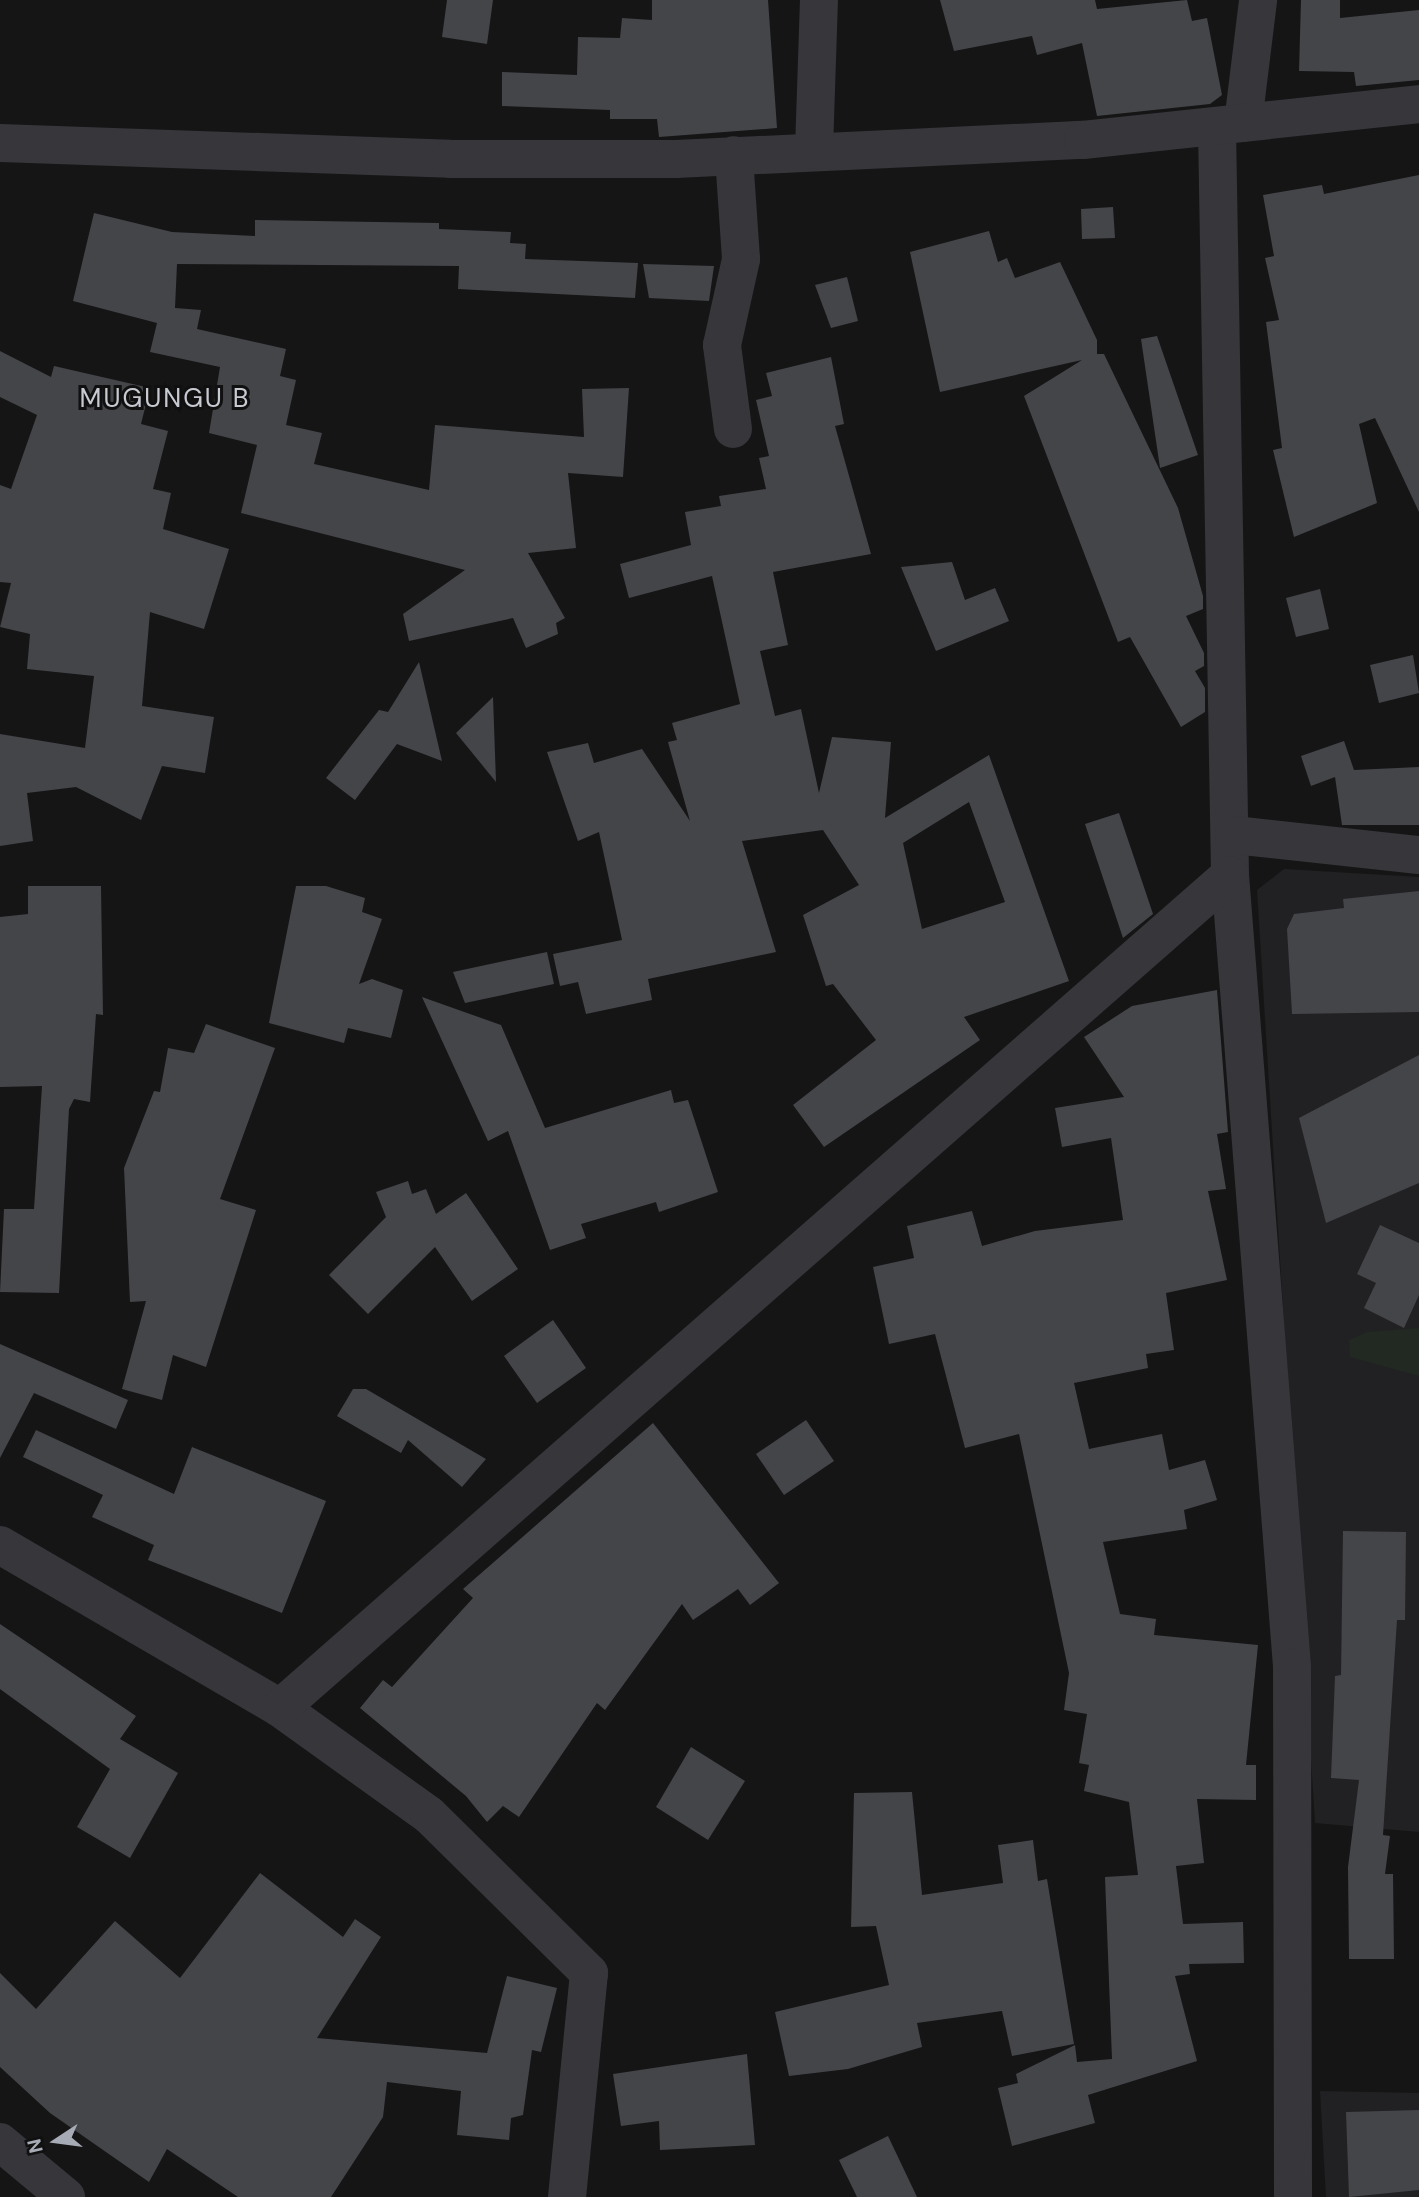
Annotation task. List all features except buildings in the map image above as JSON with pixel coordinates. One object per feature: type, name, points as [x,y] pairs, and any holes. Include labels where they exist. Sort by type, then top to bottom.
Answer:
[{"type":"street","points":[[814,150],[819,0]]},
{"type":"street","points":[[1258,0],[1230,126],[1234,835],[1230,876],[1292,1667],[1293,2197]]},
{"type":"street","points":[[0,143],[450,159],[734,155],[1230,126],[1419,104]]},
{"type":"street","points":[[733,429],[722,345],[741,260],[734,155]]},
{"type":"street","points":[[1234,835],[1419,855]]},
{"type":"street","points":[[280,1708],[1230,876]]},
{"type":"street","points":[[0,1545],[280,1708],[429,1815],[589,1973],[567,2197]]},
{"type":"street","points":[[0,2142],[65,2197]]},
{"type":"shaded area","points":[[1284,869],[1419,877],[1419,1832],[1315,1823],[1257,890]]},
{"type":"shaded area","points":[[1419,1328],[1419,1376],[1350,1357],[1349,1340],[1367,1332]]},
{"type":"shaded area","points":[[1320,2091],[1419,2093],[1419,2197],[1326,2197]]},
{"type":"district","name":"MUGUNGU B","points":[[165,399]]}]
